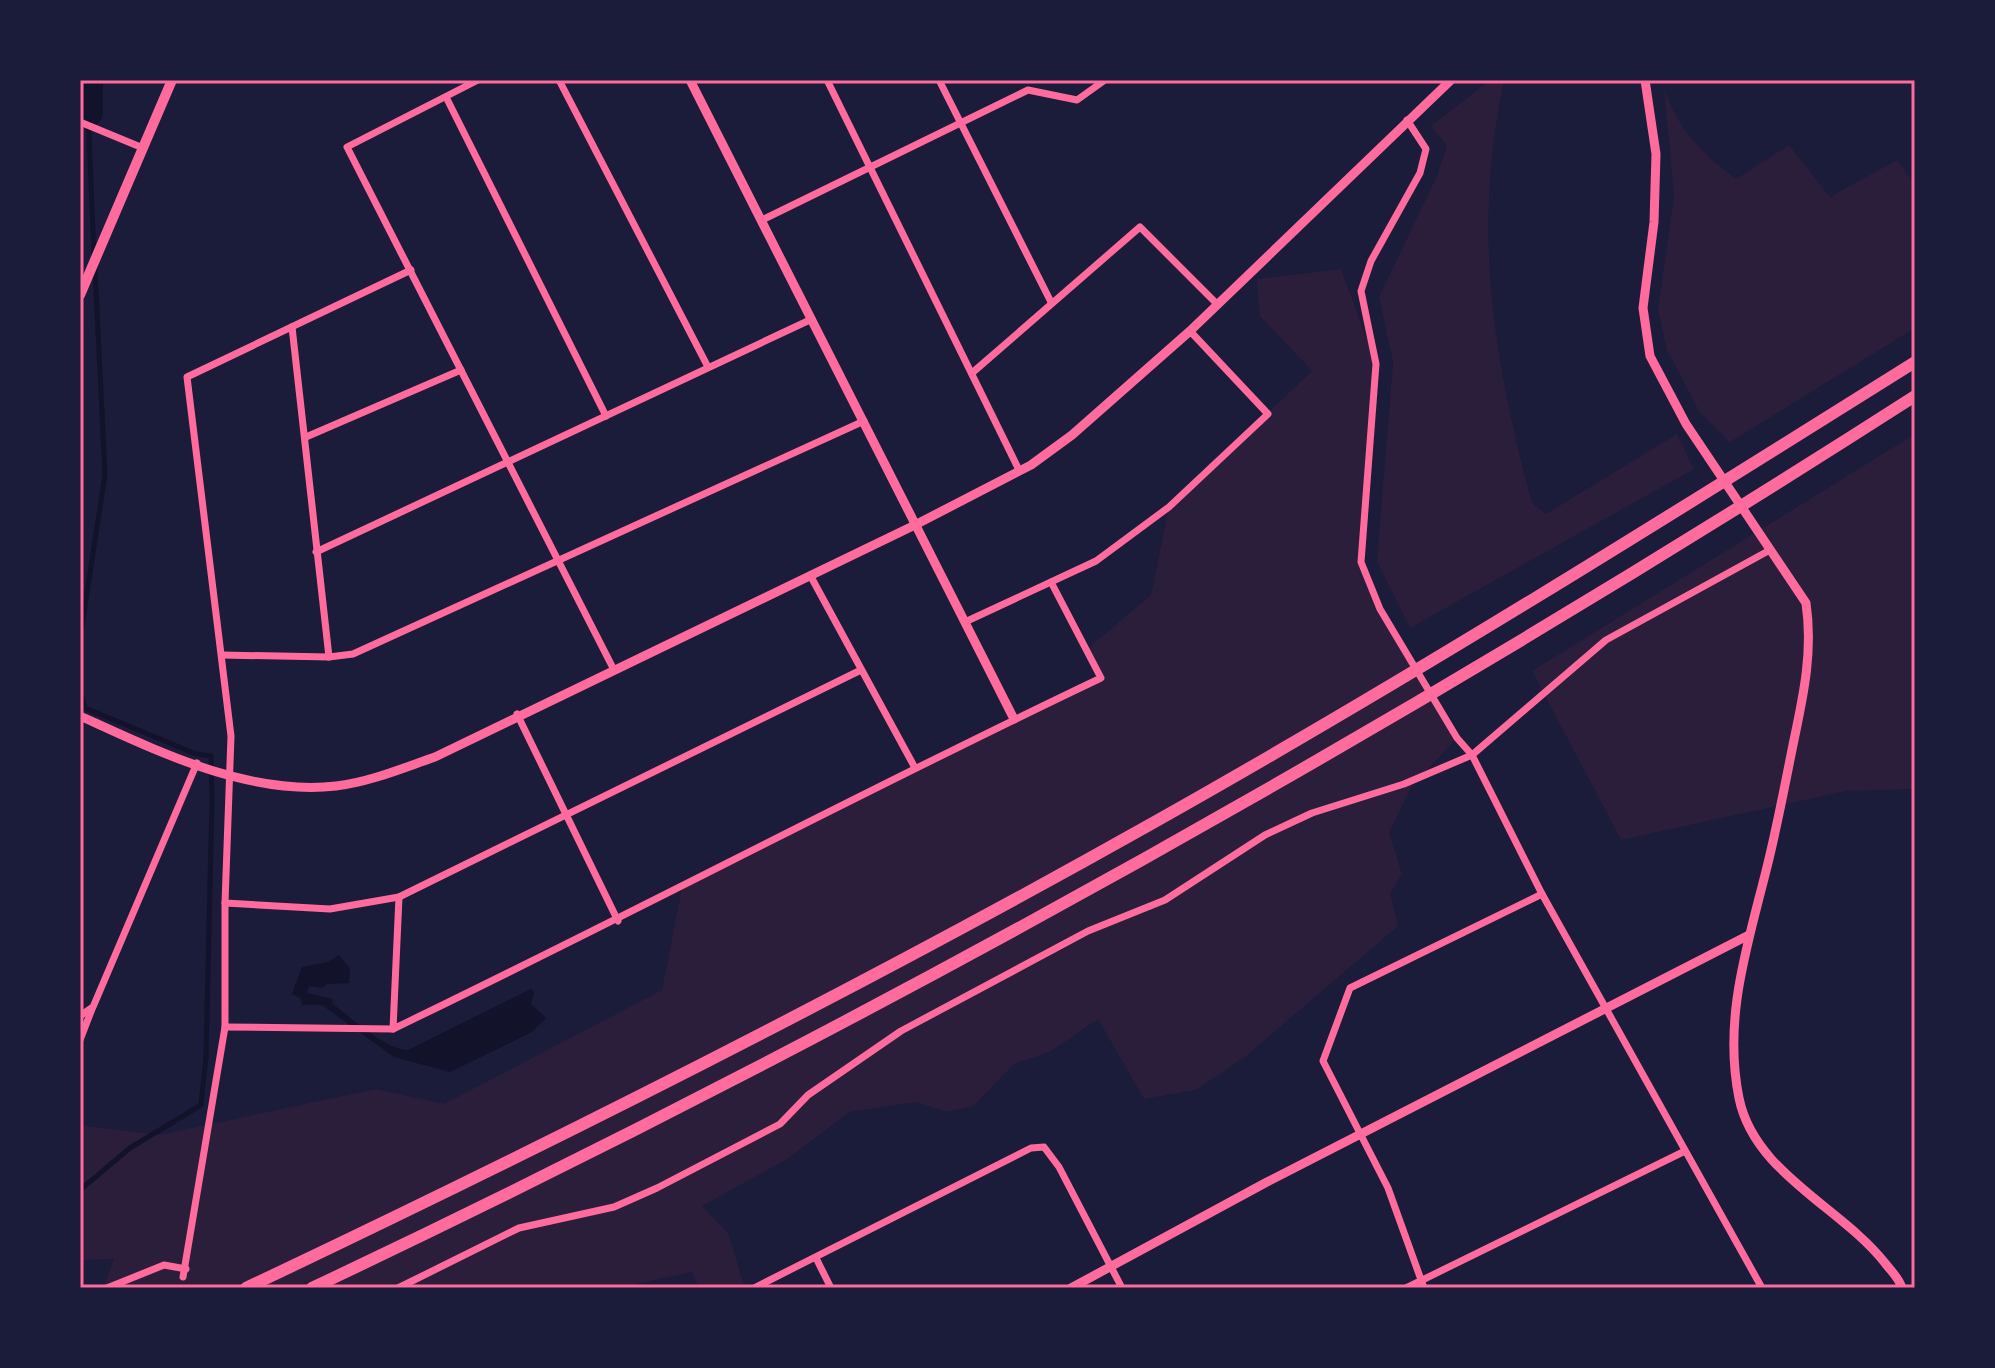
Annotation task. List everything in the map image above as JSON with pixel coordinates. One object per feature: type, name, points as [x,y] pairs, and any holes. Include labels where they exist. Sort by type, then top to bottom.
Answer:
[{"type":"highway","points":[[246,1288],[679,1077],[1150,825],[1541,597],[1915,362]]},
{"type":"highway","points":[[312,1288],[691,1103],[1166,849],[1563,618],[1915,396]]},
{"type":"main road","points":[[80,295],[172,80]]},
{"type":"street","points":[[478,80],[347,147],[613,668]]},
{"type":"street","points":[[559,80],[708,367]]},
{"type":"street","points":[[690,80],[1014,719]]},
{"type":"street","points":[[827,80],[1019,470]]},
{"type":"street","points":[[939,80],[1051,302]]},
{"type":"street","points":[[1025,80],[1028,90]]},
{"type":"street","points":[[762,220],[1028,90],[1077,100],[1105,80]]},
{"type":"street","points":[[80,716],[154,750],[226,774],[287,784],[335,786],[377,777],[435,757],[517,714],[915,525],[1019,470],[1072,435],[1190,331],[1451,80]]},
{"type":"street","points":[[1645,80],[1656,154],[1654,222],[1643,308],[1650,356],[1686,424],[1704,446],[1806,603],[1808,675],[1737,984],[1732,1035],[1739,1099],[1748,1126],[1783,1172],[1870,1244],[1902,1288]]},
{"type":"street","points":[[446,97],[606,416]]},
{"type":"street","points":[[1407,120],[1426,149],[1420,173],[1371,261],[1361,291],[1376,364],[1361,562],[1380,609],[1457,738],[1472,755],[1542,894],[1683,1152],[1762,1288]]},
{"type":"street","points":[[80,122],[143,148]]},
{"type":"street","points":[[972,373],[1140,227],[1217,304]]},
{"type":"street","points":[[107,1288],[164,1265],[178,1264],[184,1273],[225,1027],[226,774],[231,736],[187,377],[411,270]]},
{"type":"street","points":[[316,552],[812,319]]},
{"type":"street","points":[[292,327],[329,657]]},
{"type":"street","points":[[965,622],[1096,561],[1169,507],[1268,414],[1190,331]]},
{"type":"street","points":[[306,437],[461,370]]},
{"type":"street","points":[[222,655],[329,657],[353,654],[864,421]]},
{"type":"street","points":[[398,1288],[519,1228],[614,1207],[657,1188],[780,1124],[808,1095],[901,1031],[1088,931],[1165,900],[1265,835],[1312,813],[1404,784],[1472,755],[1606,640],[1770,550]]},
{"type":"street","points":[[810,575],[914,766]]},
{"type":"street","points":[[225,1027],[393,1029],[618,921],[914,766],[1101,678],[1051,582]]},
{"type":"street","points":[[225,903],[330,909],[399,897],[861,670]]},
{"type":"street","points":[[517,714],[618,921]]},
{"type":"street","points":[[80,1040],[199,764]]},
{"type":"street","points":[[1423,1284],[1388,1188],[1323,1061],[1350,988],[1542,894]]},
{"type":"street","points":[[393,1029],[399,897]]},
{"type":"street","points":[[1071,1288],[1360,1134],[1749,935]]},
{"type":"street","points":[[80,1016],[93,1007]]},
{"type":"street","points":[[754,1288],[1031,1148],[1044,1147],[1059,1167],[1122,1288]]},
{"type":"street","points":[[1406,1288],[1423,1284],[1683,1152]]},
{"type":"street","points":[[816,1258],[831,1288]]},
{"type":"shaded area","points":[[1490,80],[1504,80],[1494,135],[1489,189],[1491,293],[1507,396],[1532,503],[1546,514],[1677,434],[1694,469],[1410,628],[1377,562],[1393,362],[1379,297],[1437,176],[1447,146],[1431,126]]},
{"type":"shaded area","points":[[1664,88],[1676,116],[1692,139],[1736,179],[1789,145],[1830,197],[1897,160],[1915,185],[1915,328],[1730,442],[1700,413],[1667,350],[1658,310],[1674,196]]},
{"type":"shaded area","points":[[1341,269],[1376,364],[1361,562],[1380,609],[1457,738],[1411,787],[1389,833],[1402,874],[1390,893],[1398,926],[1246,1056],[1196,1090],[1144,1099],[1098,1019],[1050,1052],[1014,1064],[973,1106],[947,1112],[917,1102],[849,1112],[789,1158],[702,1206],[728,1233],[745,1288],[699,1288],[692,1272],[618,1288],[103,1288],[114,1259],[80,1260],[80,1125],[159,1135],[376,1089],[444,1104],[662,990],[682,888],[1100,678],[1086,650],[1151,595],[1169,507],[1312,371],[1260,316],[1257,279]]},
{"type":"shaded area","points":[[1915,434],[1915,789],[1846,791],[1621,840],[1532,671]]},
{"type":"shaded area","points":[[339,955],[350,969],[349,983],[327,984],[322,988],[309,986],[307,993],[333,999],[332,1003],[358,1024],[400,1049],[408,1050],[531,989],[534,993],[531,1004],[546,1018],[532,1032],[450,1072],[394,1057],[322,1005],[302,1005],[300,998],[292,994],[302,967],[328,962]]},
{"type":"waterway","points":[[88,80],[88,112]]},
{"type":"waterway","points":[[88,112],[94,255]]},
{"type":"waterway","points":[[80,638],[105,475],[95,269]]},
{"type":"waterway","points":[[80,692],[85,708],[196,754],[211,756],[212,799],[206,1056],[201,1105],[130,1148],[80,1190]]}]
